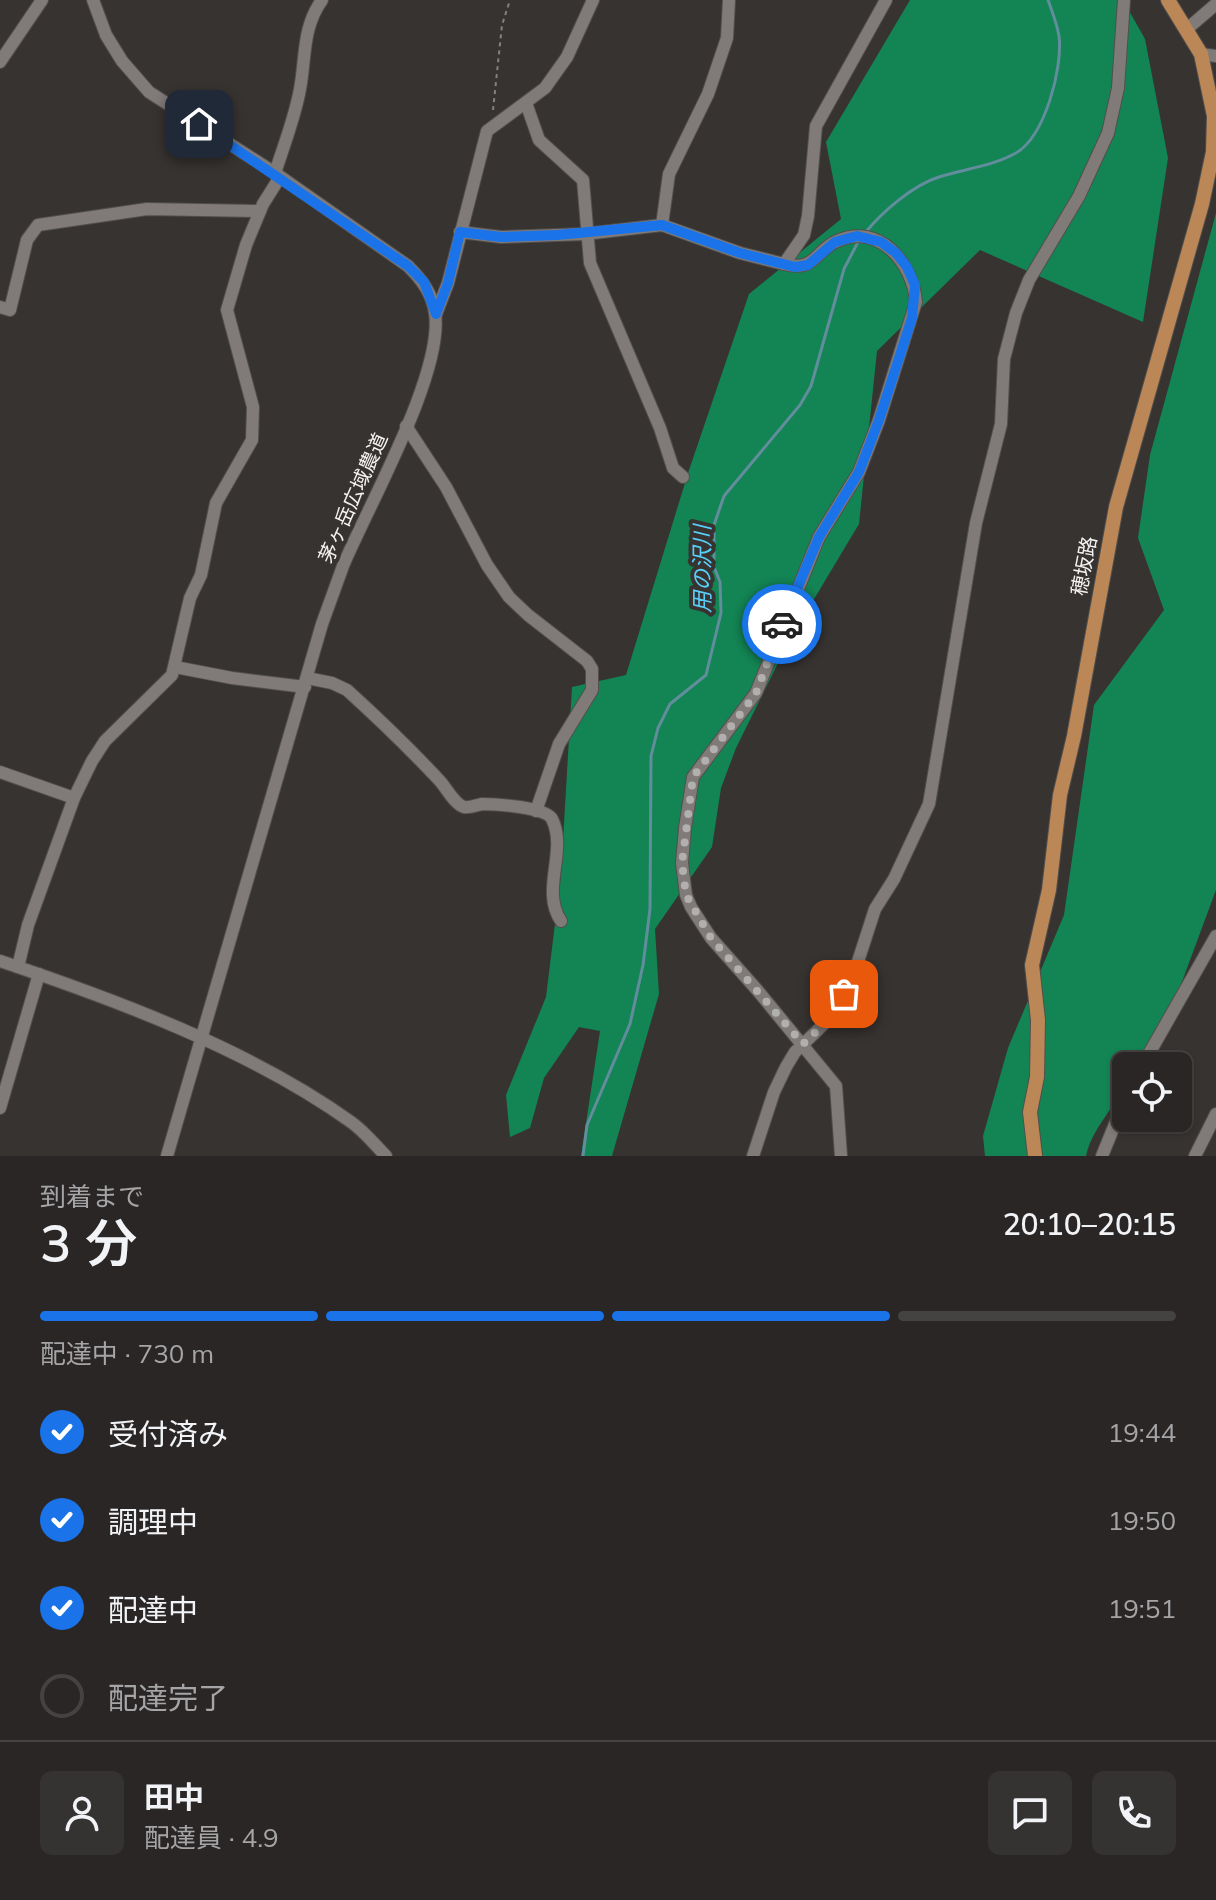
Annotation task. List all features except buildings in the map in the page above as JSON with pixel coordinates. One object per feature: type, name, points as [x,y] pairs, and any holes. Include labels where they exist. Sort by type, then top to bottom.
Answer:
[{"type":"main road","name":"穂坂路","points":[[1035,1156],[1030,1112],[1037,1077],[1038,1020],[1032,965],[1049,890],[1060,795],[1074,736],[1116,507],[1209,177],[1215,134],[1209,55],[1168,0]]},
{"type":"street","points":[[0,62],[42,0]]},
{"type":"street","points":[[93,0],[106,35],[122,61],[149,92],[277,175],[408,266],[424,282],[436,314]]},
{"type":"street","points":[[18,967],[28,925],[74,798],[105,741],[172,675],[190,598],[201,575],[216,503],[252,440],[253,407],[227,310],[246,245],[277,175],[300,91],[306,32],[311,15],[322,0]]},
{"type":"street","points":[[492,127],[526,103],[555,76],[593,0]]},
{"type":"street","points":[[662,225],[669,174],[708,94],[727,38],[729,0]]},
{"type":"street","points":[[784,264],[804,235],[816,126],[886,0]]},
{"type":"street","points":[[753,1156],[774,1092],[790,1060],[824,1024],[852,980],[875,909],[894,879],[929,804],[976,523],[1001,424],[1004,359],[1016,313],[1029,280],[1079,196],[1108,133],[1118,88],[1124,0]]},
{"type":"street","points":[[1187,29],[1216,4]]},
{"type":"street","points":[[526,103],[539,140],[583,180],[585,234],[590,263],[614,326],[660,428],[673,468],[683,477]]},
{"type":"street","name":"茅ヶ岳広域農道","points":[[167,1156],[306,682],[343,567],[406,426],[427,368],[435,335],[436,314],[448,283],[481,142],[492,127]]},
{"type":"street","points":[[0,307],[10,310],[27,240],[38,225],[147,209],[260,211]]},
{"type":"street","points":[[460,232],[501,237],[585,234],[662,225],[740,253],[795,267],[808,265],[835,242],[857,236],[881,242],[896,253],[915,285],[916,302],[879,420],[859,472],[819,537],[756,693],[693,777],[682,863],[686,895],[711,938],[836,1086],[841,1156]]},
{"type":"street","points":[[406,426],[446,487],[487,565],[509,597],[587,661],[592,669],[592,690],[559,744],[536,811]]},
{"type":"street","points":[[175,667],[232,678],[332,683],[347,690],[436,776],[456,802],[465,807],[505,805],[547,814],[552,819],[556,838],[552,897],[554,911],[561,921]]},
{"type":"street","points":[[0,772],[74,798]]},
{"type":"street","points":[[1150,1052],[1216,936]]},
{"type":"street","points":[[0,961],[201,1039],[279,1079],[352,1123],[386,1156]]},
{"type":"street","points":[[0,1108],[39,974]]},
{"type":"street","points":[[1195,1156],[1216,1114]]},
{"type":"street","points":[[1102,1156],[1112,1131]]},
{"type":"path","points":[[492,127],[502,25],[510,0]]},
{"type":"green space","points":[[910,0],[1123,0],[1145,39],[1168,158],[1143,322],[980,250],[877,351],[859,524],[789,641],[736,748],[721,788],[712,847],[655,929],[659,994],[612,1156],[581,1156],[600,1031],[579,1027],[544,1078],[530,1128],[510,1137],[506,1095],[546,997],[561,875],[572,687],[626,675],[689,470],[749,294],[841,219],[826,142]]},
{"type":"green space","points":[[1216,213],[1216,890],[1173,1006],[1145,1052],[1112,1052],[1112,1106],[1095,1133],[1086,1156],[985,1156],[983,1136],[1008,1048],[1064,915],[1094,705],[1164,610],[1138,538],[1150,455]]},
{"type":"waterway","name":"用の沢川","points":[[865,233],[889,208],[919,186],[1016,153],[1036,132],[1050,100],[1058,65],[1059,36],[1048,0]]},
{"type":"waterway","name":"用の沢川","points":[[583,1156],[587,1125],[630,1024],[643,965],[650,909],[651,756],[658,728],[670,704],[706,675],[721,613],[720,582],[714,567],[714,525],[724,496],[800,405],[811,386],[844,269],[858,242]]},
{"type":"way so far","points":[[782,624],[756,693],[693,777],[682,863],[686,895],[711,938],[803,1044],[824,1024],[844,994]]},
{"type":"route","points":[[199,124],[408,266],[424,282],[436,314],[448,283],[460,232],[501,237],[585,234],[662,225],[740,253],[795,267],[808,265],[835,242],[857,236],[881,242],[896,253],[915,285],[916,302],[912,318],[859,472],[819,537],[782,624]]}]
